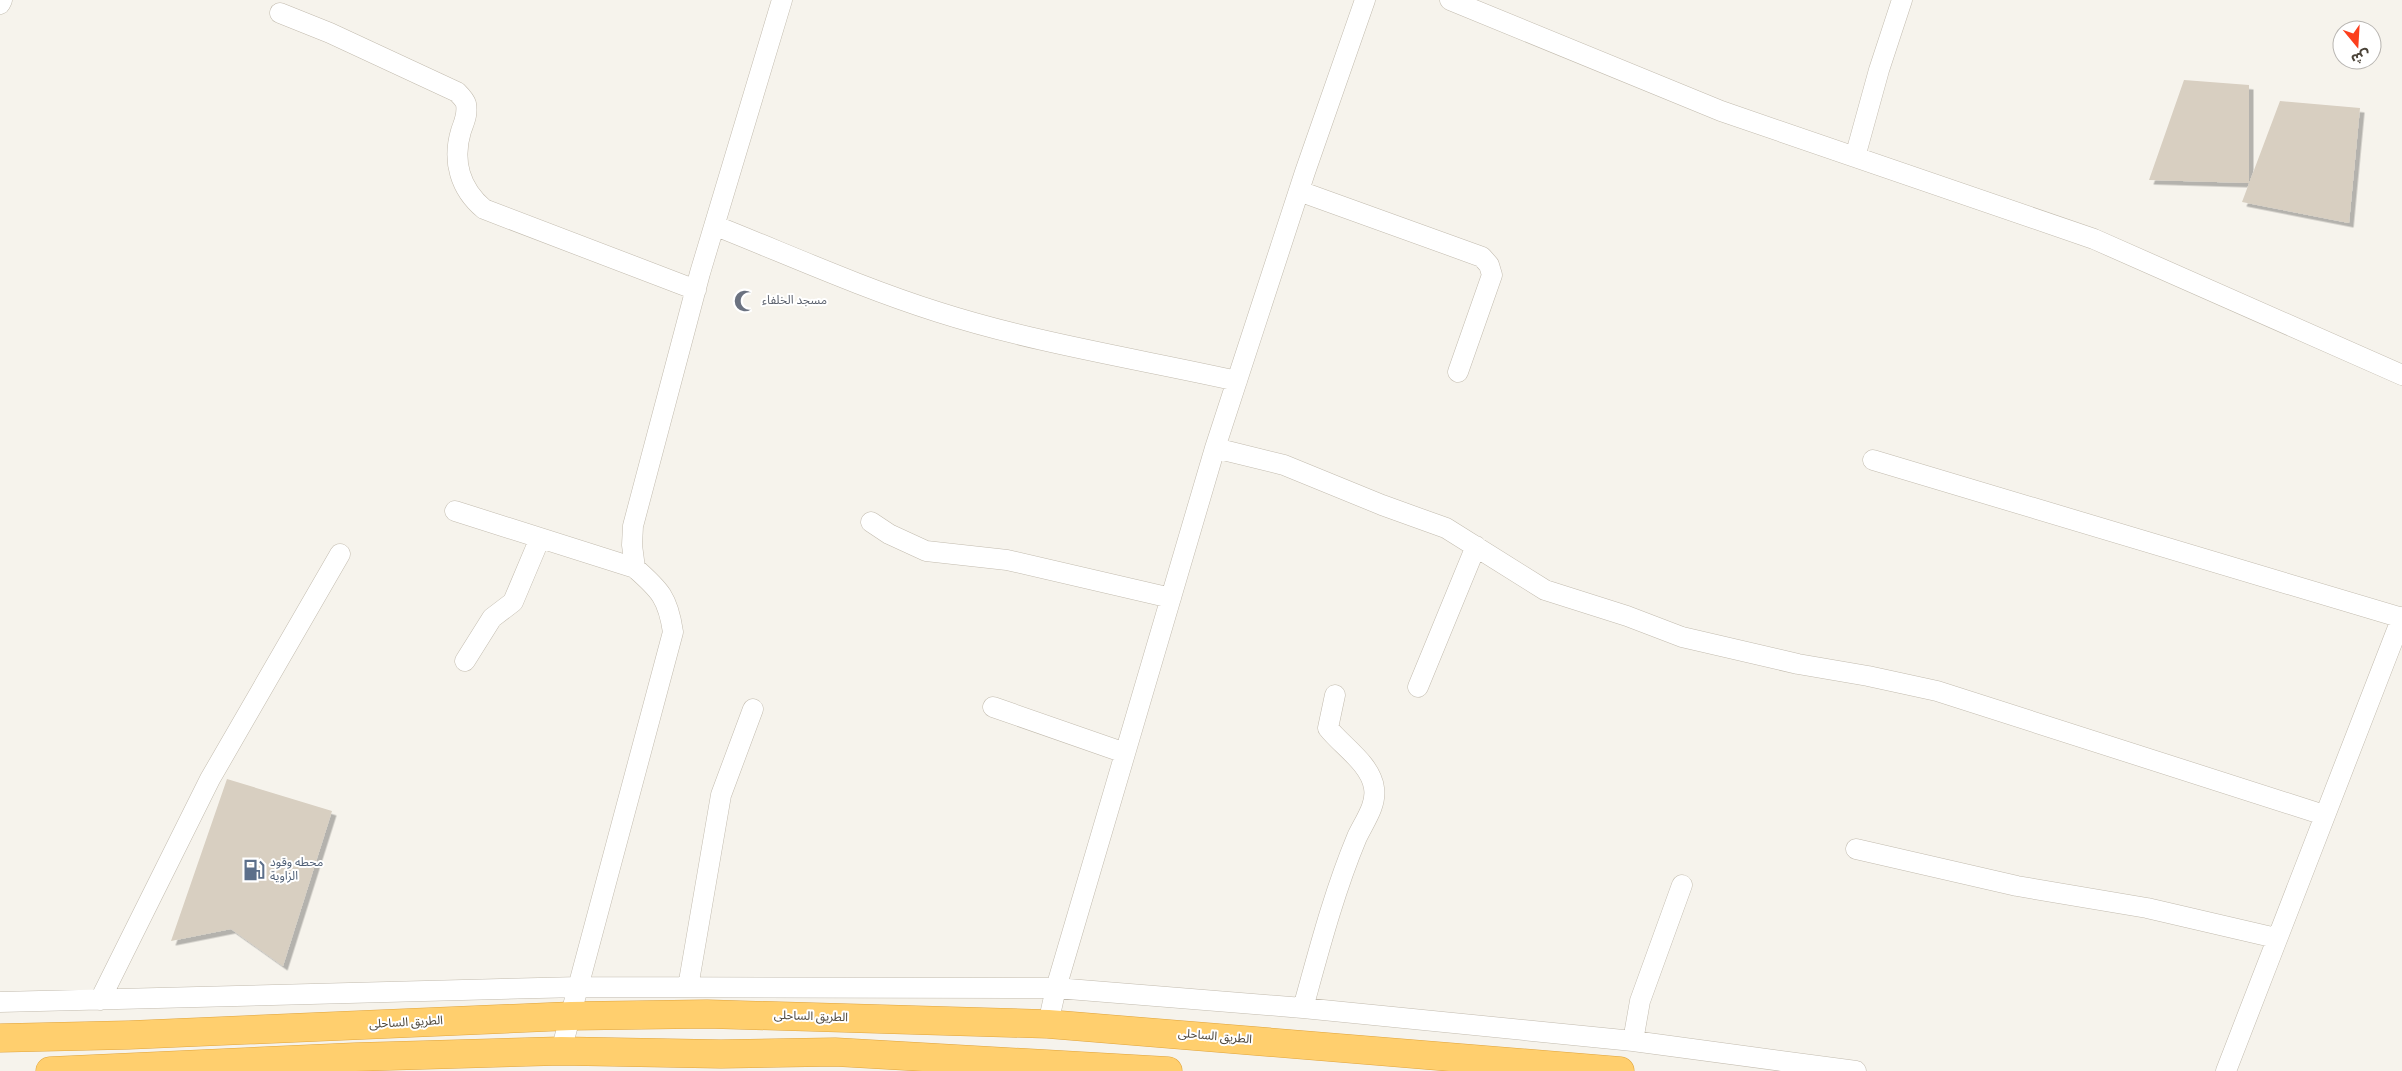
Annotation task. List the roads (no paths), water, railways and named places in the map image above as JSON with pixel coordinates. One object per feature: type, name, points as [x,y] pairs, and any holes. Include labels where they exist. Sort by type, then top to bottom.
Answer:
[{"type":"highway","name":"الطريق الساحلى","points":[[0,1038],[571,1016],[707,1014],[1048,1024],[1620,1071]]},
{"type":"highway","points":[[50,1071],[355,1057],[561,1052],[721,1054],[835,1052],[1168,1071]]},
{"type":"street","points":[[0,4],[2,0]]},
{"type":"street","points":[[635,568],[632,545],[633,526],[696,290],[782,0]]},
{"type":"street","points":[[1048,1024],[1056,988],[1216,448],[1299,191],[1365,0]]},
{"type":"street","points":[[1450,0],[1721,111],[2094,239],[2402,375]]},
{"type":"street","points":[[1855,157],[1879,70],[1902,0]]},
{"type":"street","points":[[280,13],[330,33],[457,92],[466,102],[467,115],[460,132],[456,161],[463,186],[472,199],[484,209],[696,290]]},
{"type":"street","points":[[1299,191],[1482,257],[1492,275],[1458,372]]},
{"type":"street","points":[[716,226],[880,292],[946,315],[990,328],[1237,381]]},
{"type":"street","points":[[1216,448],[1284,465],[1382,505],[1446,528],[1553,594],[1627,616],[1682,637],[1789,662],[1937,691],[2324,815]]},
{"type":"street","points":[[1873,460],[2402,618],[2276,938],[2226,1071]]},
{"type":"street","points":[[455,511],[635,568],[656,586],[669,608],[673,632],[580,987],[561,1052]]},
{"type":"street","points":[[870,522],[926,551],[1007,560],[1171,598]]},
{"type":"street","points":[[465,661],[492,618],[513,602],[540,538]]},
{"type":"street","points":[[1418,687],[1476,546]]},
{"type":"street","points":[[100,1000],[210,779],[340,554]]},
{"type":"street","points":[[1303,1008],[1329,913],[1357,837],[1375,798],[1374,786],[1368,773],[1328,728],[1336,695]]},
{"type":"street","points":[[994,707],[1125,753]]},
{"type":"street","points":[[688,987],[721,795],[753,709]]},
{"type":"street","points":[[1856,849],[2017,886],[2147,908],[2276,938]]},
{"type":"street","points":[[1633,1040],[1640,1001],[1682,885]]},
{"type":"street","points":[[0,1002],[580,987],[1056,988],[1303,1008],[1633,1040],[1856,1071]]},
{"type":"place","name":"مسجد الخلفاء","points":[[745,301]]},
{"type":"place","name":"محطه وقود الزاوية","points":[[254,870]]}]
